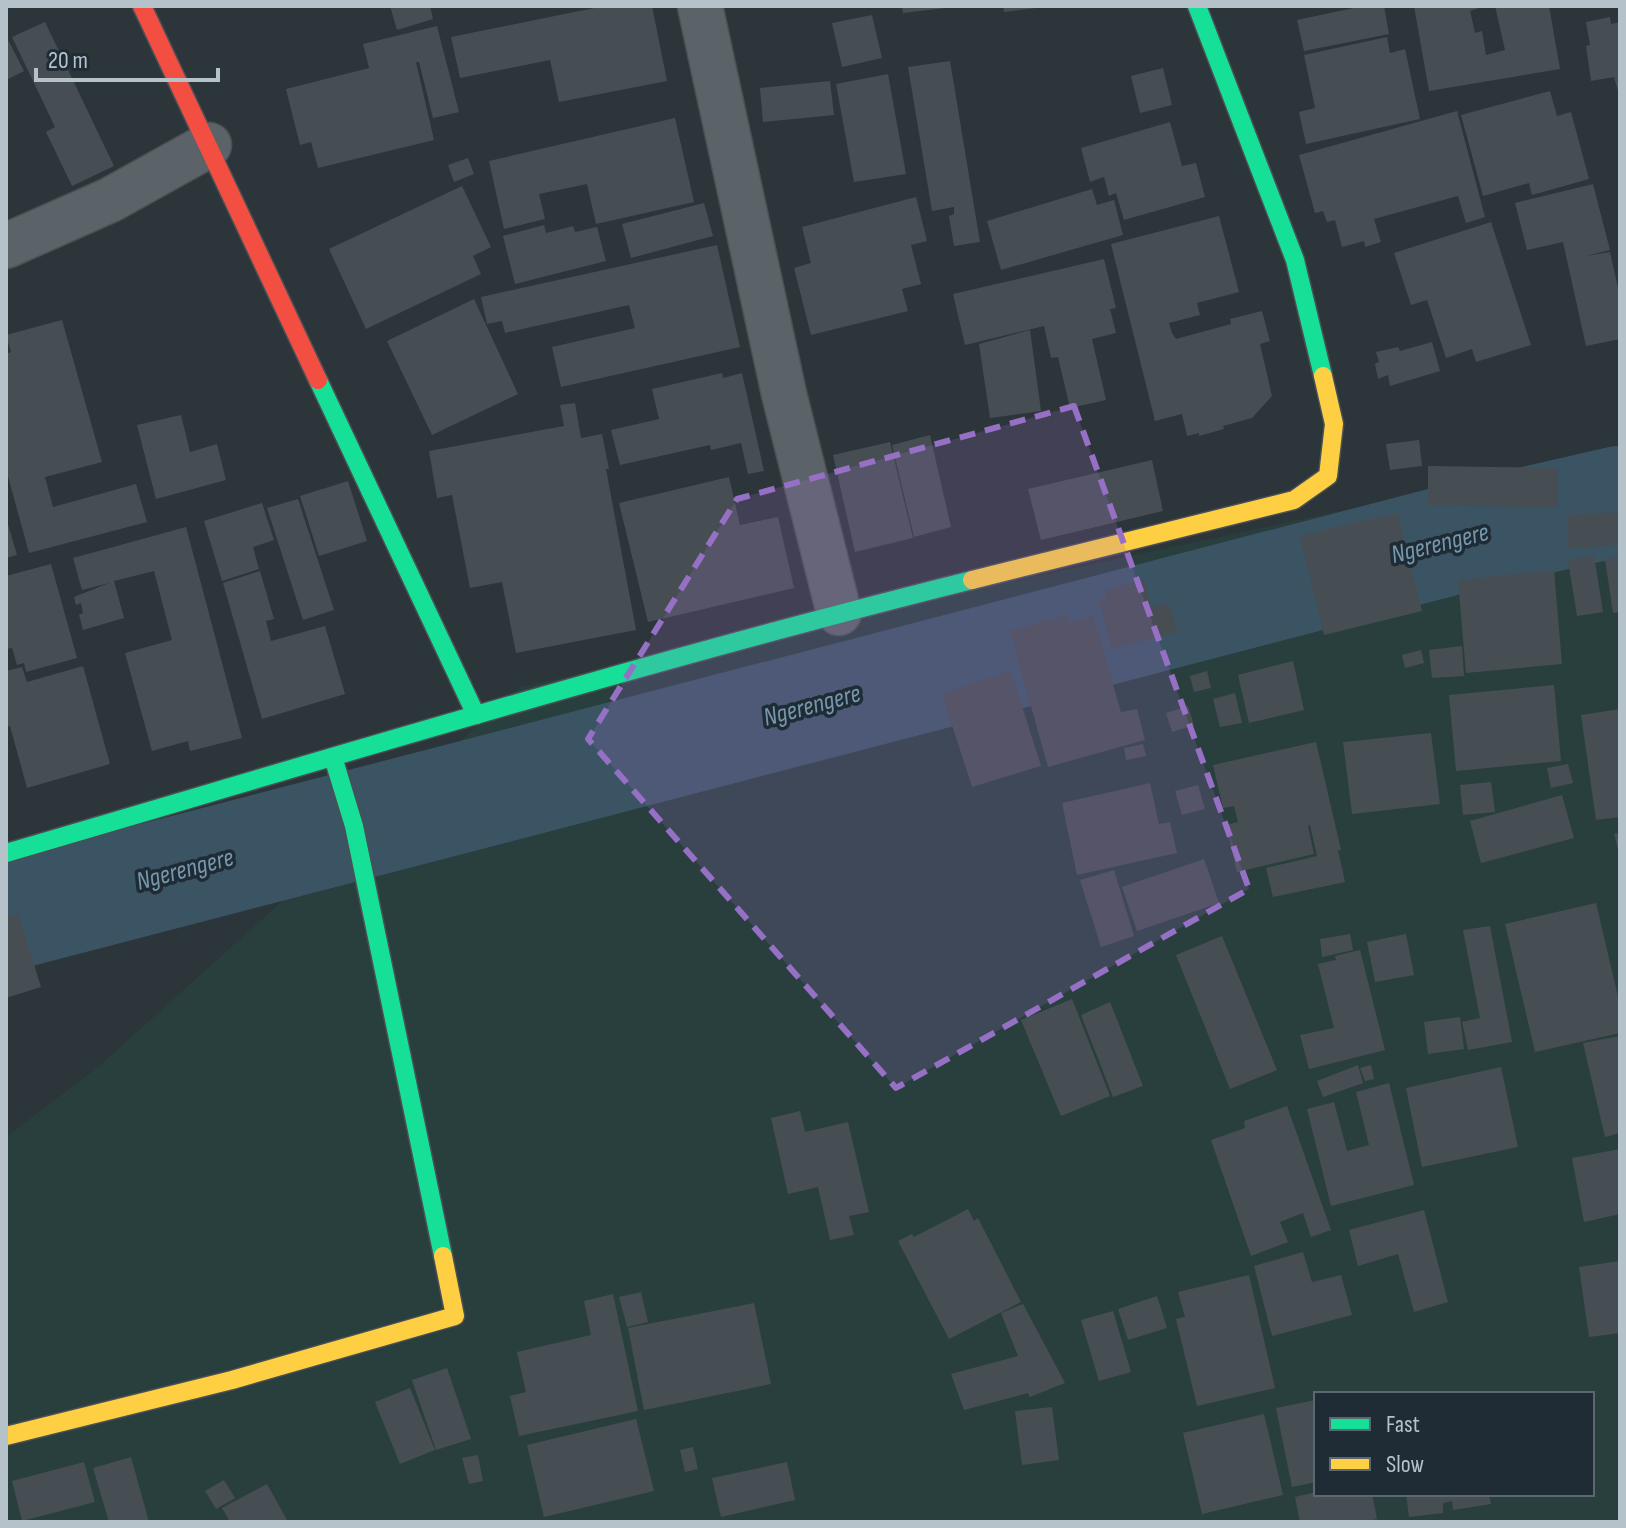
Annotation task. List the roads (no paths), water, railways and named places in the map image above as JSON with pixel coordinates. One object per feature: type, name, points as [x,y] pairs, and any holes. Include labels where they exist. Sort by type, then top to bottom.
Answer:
[{"type":"street","points":[[142,6],[476,715]]},
{"type":"street","points":[[700,6],[784,394],[839,613]]},
{"type":"street","points":[[6,853],[476,715],[839,613],[1294,500],[1328,476],[1334,424],[1295,260],[1197,6]]},
{"type":"street","points":[[6,246],[110,200],[209,145]]},
{"type":"street","points":[[6,1436],[339,1351],[455,1316],[354,826],[333,757]]},
{"type":"waterway","name":"Ngerengere","points":[[6,916],[1462,537],[1620,501]]}]
